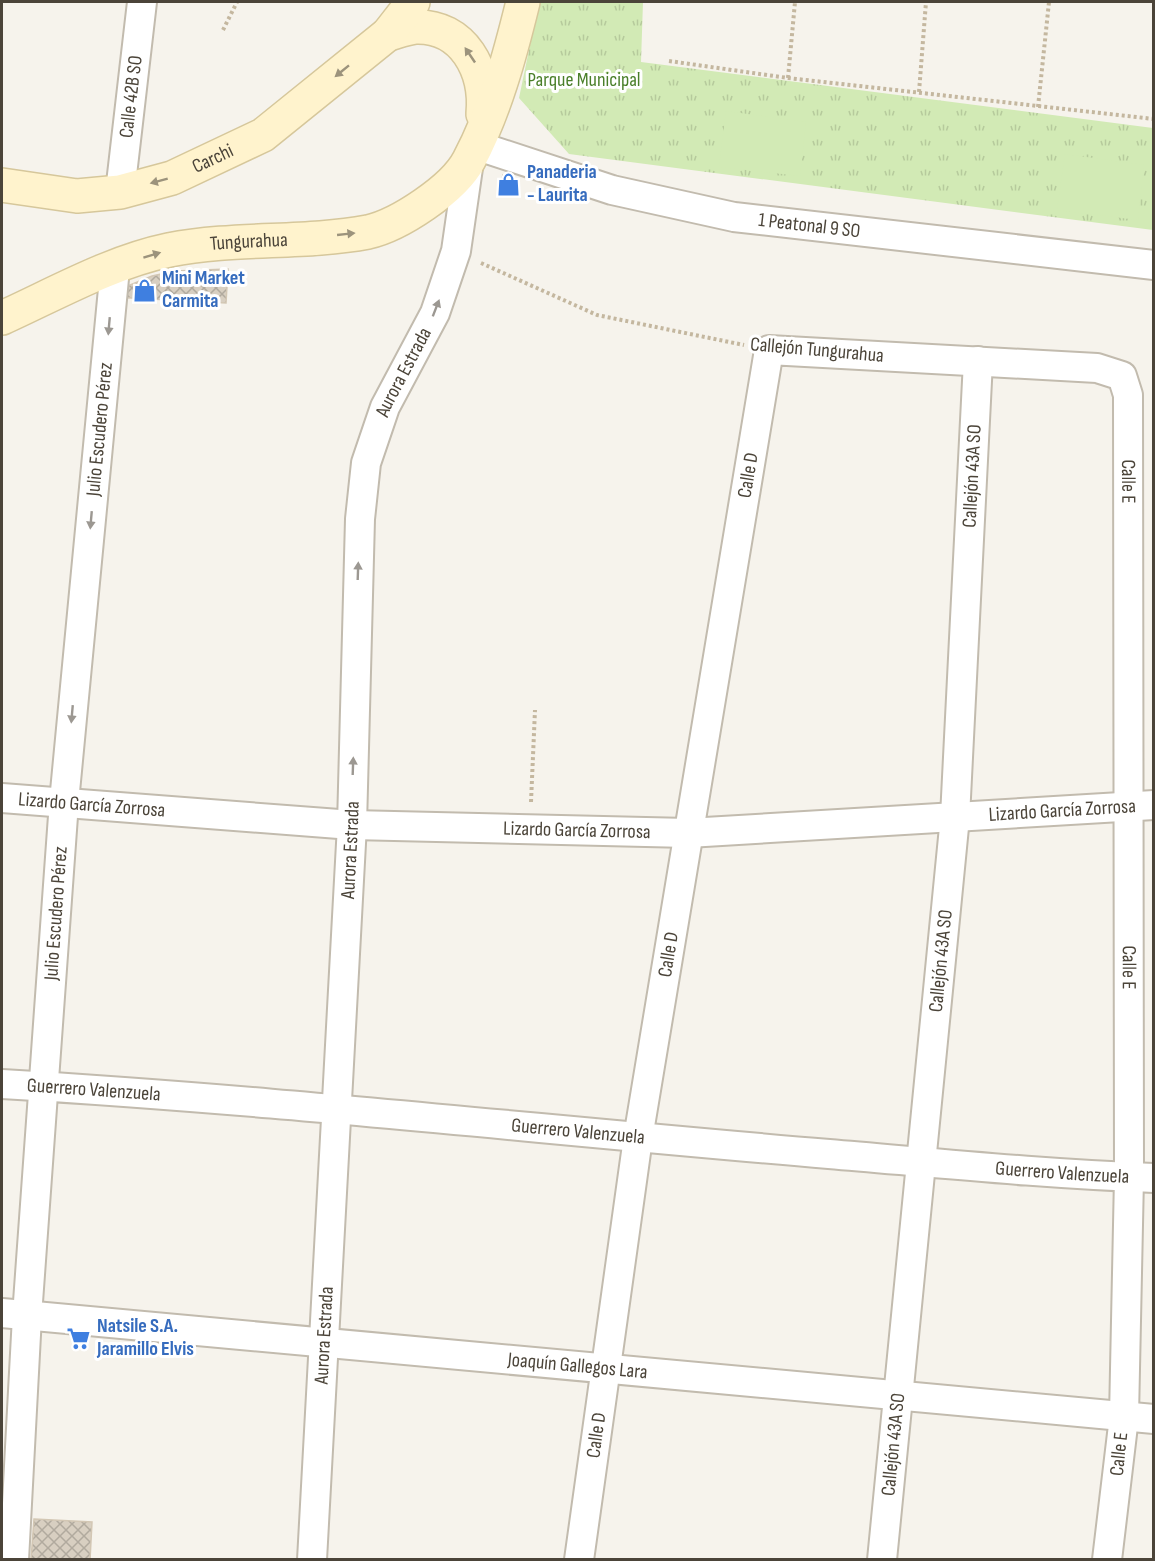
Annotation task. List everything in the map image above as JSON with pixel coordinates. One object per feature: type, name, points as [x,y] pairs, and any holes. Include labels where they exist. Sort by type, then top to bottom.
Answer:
[{"type":"main road","points":[[388,34],[414,2]]},
{"type":"main road","points":[[475,146],[510,53],[523,2]]},
{"type":"main road","points":[[388,34],[415,27],[443,32],[466,48],[481,73],[484,101],[475,146]]},
{"type":"main road","name":"Carchi","points":[[2,185],[77,196],[120,192],[172,178],[263,135],[388,34]]},
{"type":"main road","name":"Tungurahua","points":[[2,318],[115,267],[171,250],[256,240],[369,231],[410,215],[449,183],[475,146]]},
{"type":"street","name":"Calle 42B SO","points":[[120,192],[142,2]]},
{"type":"street","name":"Aurora Estrada","points":[[312,1560],[351,825],[360,519],[366,463],[385,407],[435,313],[456,251],[475,146]]},
{"type":"street","name":"1 Peatonal 9 SO","points":[[475,146],[612,190],[734,218],[1154,265]]},
{"type":"street","name":"Julio Escudero Pérez","points":[[14,1560],[14,1315],[44,1086],[64,802],[115,267]]},
{"type":"street","name":"Callejón Tungurahua","points":[[769,350],[1097,368],[1122,376]]},
{"type":"street","name":"Calle D","points":[[579,1560],[638,1138],[769,350]]},
{"type":"street","name":"Callejón 43A SO","points":[[882,1560],[897,1395],[923,1162],[955,817],[978,361]]},
{"type":"street","name":"Calle E","points":[[1107,1560],[1124,1416],[1142,1177],[1141,805],[1128,395],[1122,376]]},
{"type":"street","name":"Lizardo García Zorrosa","points":[[2,798],[351,825],[688,833],[1141,805]]},
{"type":"street","name":"Guerrero Valenzuela","points":[[2,1084],[336,1109],[923,1162],[1142,1177]]},
{"type":"street","name":"Joaquín Gallegos Lara","points":[[14,1315],[1154,1419]]},
{"type":"path","points":[[223,30],[237,2]]},
{"type":"path","points":[[788,78],[795,2]]},
{"type":"path","points":[[919,92],[926,2]]},
{"type":"path","points":[[1038,107],[1049,2]]},
{"type":"path","points":[[669,61],[788,78],[1154,118]]},
{"type":"path","name":"Callejón Tungurahua","points":[[456,251],[597,315],[769,350]]},
{"type":"path","points":[[529,830],[535,710]]},
{"type":"green space","name":"Parque Municipal","points":[[539,2],[643,2],[641,62],[1153,128],[1153,230],[569,154],[519,98]]},
{"type":"green space","points":[[726,111],[806,122],[800,176],[719,167]]},
{"type":"green space","points":[[1065,154],[1144,165],[1138,220],[1057,210]]},
{"type":"building","name":"Panaderia - Laurita","points":[[503,175],[518,181],[514,193],[500,187]]},
{"type":"building","points":[[228,269],[226,303],[113,297],[113,292],[152,276],[175,271]]},
{"type":"building","points":[[34,1519],[92,1522],[90,1560],[31,1560]]},
{"type":"place","name":"Panaderia - Laurita","points":[[509,184]]},
{"type":"place","name":"Mini Market Carmita","points":[[144,290]]},
{"type":"place","name":"Natsile S.A. Jaramillo Elvis","points":[[79,1338]]}]
